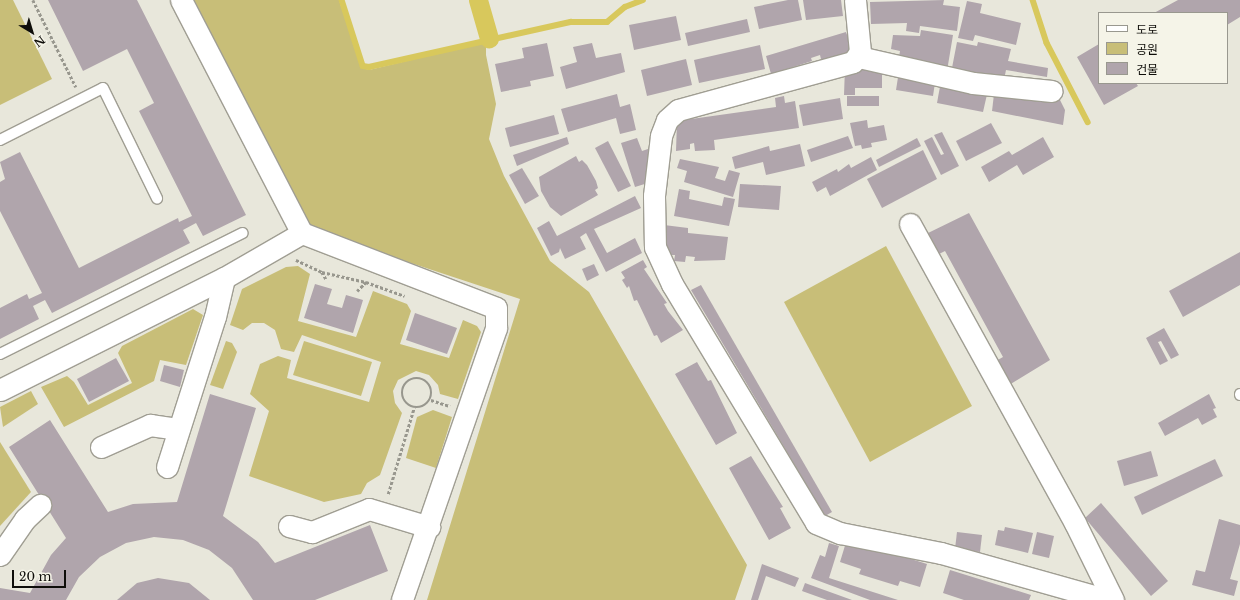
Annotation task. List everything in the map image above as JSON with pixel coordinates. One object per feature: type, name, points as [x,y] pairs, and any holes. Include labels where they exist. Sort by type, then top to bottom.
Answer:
[{"type":"street","points":[[181,0],[302,234],[496,308],[496,328],[429,527],[402,600]]},
{"type":"street","points":[[855,0],[859,57]]},
{"type":"street","points":[[1052,91],[972,83],[859,57],[830,69],[678,110],[667,120],[661,136],[654,196],[655,247],[672,284],[816,524],[840,533],[941,553],[1108,600]]},
{"type":"street","points":[[910,224],[1075,523],[1113,600]]},
{"type":"street","points":[[0,390],[224,278],[302,234]]},
{"type":"street","points":[[167,467],[216,317],[224,278]]},
{"type":"street","points":[[101,447],[150,425],[179,429]]},
{"type":"street","points":[[0,555],[25,519],[40,505]]},
{"type":"street","points":[[289,526],[312,532],[369,509],[429,527]]},
{"type":"lane","points":[[0,140],[103,88],[156,198]]},
{"type":"lane","points":[[0,354],[243,233]]},
{"type":"path","points":[[33,0],[82,99]]},
{"type":"path","points":[[290,260],[311,265],[322,272],[366,282],[409,297]]},
{"type":"path","points":[[322,272],[326,279]]},
{"type":"path","points":[[357,291],[366,282]]},
{"type":"path","points":[[413,379],[426,381],[432,393],[431,400],[421,408],[414,408],[408,406],[401,394],[407,382],[413,379]]},
{"type":"path","points":[[431,400],[452,407]]},
{"type":"path","points":[[386,500],[414,408]]},
{"type":"green space","points":[[0,0],[13,0],[52,79],[0,105]]},
{"type":"green space","points":[[192,0],[339,0],[359,61],[363,68],[369,70],[486,42],[486,55],[496,104],[489,139],[504,176],[550,261],[589,292],[747,565],[735,600],[427,600],[520,299],[311,230]]},
{"type":"green space","points":[[886,246],[972,406],[870,462],[784,302]]},
{"type":"green space","points":[[298,266],[310,274],[298,321],[356,337],[373,291],[407,304],[411,311],[400,344],[449,358],[463,320],[477,326],[481,332],[458,399],[440,394],[438,385],[429,375],[416,371],[398,380],[393,391],[395,403],[402,413],[380,475],[367,483],[361,494],[324,502],[249,476],[269,411],[250,394],[260,364],[278,356],[291,360],[287,378],[369,402],[381,362],[302,335],[294,352],[281,349],[275,330],[264,323],[252,323],[243,330],[230,325],[242,289],[286,267]]},
{"type":"green space","points":[[193,309],[203,315],[186,365],[160,360],[154,381],[64,427],[41,387],[67,376],[74,382],[88,405],[132,383],[118,353],[122,346]]},
{"type":"green space","points":[[226,341],[232,343],[237,352],[223,389],[210,385]]},
{"type":"green space","points":[[304,341],[372,362],[361,396],[293,375]]},
{"type":"green space","points":[[31,391],[38,404],[3,427],[0,407]]},
{"type":"green space","points":[[433,410],[452,417],[436,468],[406,458],[417,417]]},
{"type":"green space","points":[[0,442],[31,492],[0,526]]},
{"type":"building","points":[[48,0],[137,0],[246,215],[203,236],[196,223],[183,230],[190,243],[52,313],[45,300],[33,306],[39,319],[0,339],[0,308],[27,294],[29,299],[42,293],[0,211],[0,182],[5,179],[0,162],[20,152],[79,268],[178,218],[179,222],[192,216],[139,111],[154,103],[127,49],[83,71]]},
{"type":"building","points":[[788,0],[798,0],[802,20],[759,29],[754,7]]},
{"type":"building","points":[[803,0],[841,0],[843,16],[806,20]]},
{"type":"building","points":[[944,0],[943,5],[960,7],[957,31],[920,26],[919,33],[906,31],[907,23],[871,24],[870,2]]},
{"type":"building","points":[[1178,0],[1240,0],[1240,17],[1228,24],[1228,12],[1156,12]]},
{"type":"building","points":[[967,1],[982,4],[980,13],[1021,23],[1016,45],[975,35],[973,41],[958,38]]},
{"type":"building","points":[[676,16],[681,40],[634,50],[629,25]]},
{"type":"building","points":[[747,19],[750,32],[688,46],[685,33]]},
{"type":"building","points":[[921,30],[953,35],[947,71],[898,63],[900,51],[891,49],[893,35],[920,36]]},
{"type":"building","points":[[846,32],[852,49],[846,54],[822,63],[820,55],[811,58],[812,61],[771,74],[766,56]]},
{"type":"building","points":[[957,42],[977,46],[978,42],[1011,49],[1008,61],[1048,68],[1047,77],[1006,70],[1004,80],[951,73]]},
{"type":"building","points":[[547,43],[554,76],[530,81],[531,86],[501,92],[495,64],[524,58],[522,48]]},
{"type":"building","points":[[592,43],[596,58],[621,53],[625,72],[566,89],[560,67],[577,62],[573,47]]},
{"type":"building","points":[[760,45],[765,69],[699,83],[694,60]]},
{"type":"building","points":[[1098,45],[1098,84],[1137,84],[1138,86],[1104,105],[1077,57]]},
{"type":"building","points":[[686,59],[692,85],[647,96],[641,70]]},
{"type":"building","points":[[845,67],[882,67],[882,88],[855,88],[855,95],[844,95]]},
{"type":"building","points":[[899,71],[936,76],[933,96],[896,90]]},
{"type":"building","points":[[941,81],[988,90],[983,112],[937,103]]},
{"type":"building","points":[[995,86],[1058,96],[1065,110],[1063,125],[992,111]]},
{"type":"building","points":[[617,94],[620,107],[630,104],[636,130],[620,134],[616,118],[568,132],[561,109]]},
{"type":"building","points":[[784,96],[785,103],[795,101],[799,128],[714,140],[715,150],[695,151],[694,143],[690,144],[690,149],[676,151],[677,121],[776,107],[775,98]]},
{"type":"building","points":[[847,96],[879,96],[879,106],[847,106]]},
{"type":"building","points":[[840,98],[843,119],[803,126],[799,105]]},
{"type":"building","points":[[554,115],[559,134],[510,147],[505,128]]},
{"type":"building","points":[[867,120],[868,128],[884,125],[887,140],[871,143],[872,147],[862,149],[861,145],[855,146],[850,123]]},
{"type":"building","points":[[991,123],[1002,143],[966,161],[956,141]]},
{"type":"building","points":[[942,132],[959,166],[941,175],[924,141],[932,137],[941,155],[944,154],[934,135]]},
{"type":"building","points":[[848,136],[853,148],[811,162],[807,150]]},
{"type":"building","points":[[567,137],[569,144],[517,166],[513,155]]},
{"type":"building","points":[[1043,137],[1054,157],[1023,175],[1017,165],[989,182],[981,167],[1009,151],[1012,155]]},
{"type":"building","points":[[637,138],[642,151],[648,149],[653,165],[647,167],[651,182],[635,187],[621,143]]},
{"type":"building","points":[[917,138],[921,146],[879,167],[876,160]]},
{"type":"building","points":[[608,141],[631,186],[618,192],[595,148]]},
{"type":"building","points":[[800,144],[805,166],[766,175],[763,162],[735,169],[732,157],[769,146],[770,151]]},
{"type":"building","points":[[923,150],[937,179],[882,208],[867,179]]},
{"type":"building","points":[[576,156],[579,162],[582,160],[587,165],[596,181],[598,188],[595,190],[598,195],[561,216],[550,207],[541,191],[539,177]]},
{"type":"building","points":[[871,157],[877,170],[830,196],[826,187],[817,192],[812,182],[837,169],[838,172],[849,164],[851,168]]},
{"type":"building","points":[[680,159],[719,167],[715,178],[725,181],[729,170],[740,173],[733,197],[684,182],[687,171],[677,168]]},
{"type":"building","points":[[522,168],[539,196],[525,204],[509,175]]},
{"type":"building","points":[[740,184],[781,186],[779,210],[738,207]]},
{"type":"building","points":[[679,189],[690,191],[689,199],[722,206],[724,197],[735,199],[729,226],[674,216]]},
{"type":"building","points":[[635,196],[641,208],[594,229],[607,253],[635,238],[642,253],[606,272],[586,233],[580,237],[586,249],[565,259],[560,248],[559,252],[551,256],[537,228],[549,221],[557,236]]},
{"type":"building","points":[[969,213],[1050,360],[1009,385],[996,361],[1003,357],[945,251],[937,255],[926,234]]},
{"type":"building","points":[[664,225],[688,228],[688,233],[728,237],[725,260],[694,261],[695,257],[686,256],[685,262],[674,261],[675,255],[669,255],[662,243]]},
{"type":"building","points":[[1240,252],[1240,285],[1183,317],[1169,291]]},
{"type":"building","points":[[643,260],[647,267],[644,269],[667,303],[664,304],[668,311],[683,330],[661,343],[657,335],[654,336],[637,300],[634,301],[629,286],[627,288],[622,280],[625,278],[621,272]]},
{"type":"building","points":[[594,264],[599,275],[587,281],[582,269]]},
{"type":"building","points":[[315,284],[332,289],[327,304],[342,308],[346,295],[363,300],[353,333],[304,318]]},
{"type":"building","points":[[701,285],[832,512],[825,516],[691,290]]},
{"type":"building","points":[[415,313],[457,328],[447,354],[406,340]]},
{"type":"building","points":[[1164,328],[1179,355],[1171,359],[1161,341],[1158,342],[1168,361],[1160,365],[1146,338]]},
{"type":"building","points":[[116,358],[129,381],[89,402],[77,379]]},
{"type":"building","points":[[697,362],[708,381],[711,380],[737,433],[716,445],[675,374]]},
{"type":"building","points":[[164,365],[184,370],[180,387],[160,381]]},
{"type":"building","points":[[210,394],[256,408],[223,516],[258,542],[275,563],[370,525],[388,571],[315,600],[253,600],[232,568],[209,550],[183,540],[154,537],[126,543],[100,557],[79,577],[66,600],[0,600],[0,588],[30,593],[51,555],[66,538],[9,447],[50,420],[108,512],[133,504],[177,502]]},
{"type":"building","points":[[1209,394],[1216,408],[1213,409],[1217,417],[1202,425],[1198,418],[1165,436],[1158,423]]},
{"type":"building","points":[[1151,451],[1158,476],[1124,486],[1117,461]]},
{"type":"building","points":[[751,456],[783,507],[780,508],[791,528],[769,540],[729,468]]},
{"type":"building","points":[[1215,459],[1223,476],[1142,515],[1134,497]]},
{"type":"building","points":[[1101,503],[1168,581],[1151,596],[1085,518]]},
{"type":"building","points":[[1219,519],[1240,525],[1240,544],[1230,579],[1238,581],[1234,596],[1192,585],[1196,570],[1205,572]]},
{"type":"building","points":[[1005,527],[1033,533],[1028,553],[995,545],[998,530],[1004,531]]},
{"type":"building","points":[[957,532],[982,535],[980,552],[955,549]]},
{"type":"building","points":[[1037,532],[1054,536],[1049,558],[1032,554]]},
{"type":"building","points":[[847,539],[927,564],[920,587],[900,581],[898,586],[859,574],[861,569],[840,562]]},
{"type":"building","points":[[829,543],[839,546],[829,578],[898,600],[870,600],[811,578],[820,555],[825,557]]},
{"type":"building","points":[[762,564],[799,578],[795,587],[766,576],[758,600],[751,600]]},
{"type":"building","points":[[950,570],[1031,595],[1029,600],[964,600],[943,593]]},
{"type":"building","points":[[158,578],[189,583],[210,600],[117,600],[137,583]]},
{"type":"building","points":[[805,583],[852,600],[827,600],[802,591]]},
{"type":"waterway","points":[[342,0],[363,66],[369,67],[571,22],[607,22],[625,7],[643,0]]},
{"type":"waterway","points":[[478,0],[489,38]]},
{"type":"waterway","points":[[1033,0],[1047,43],[1088,122]]}]
